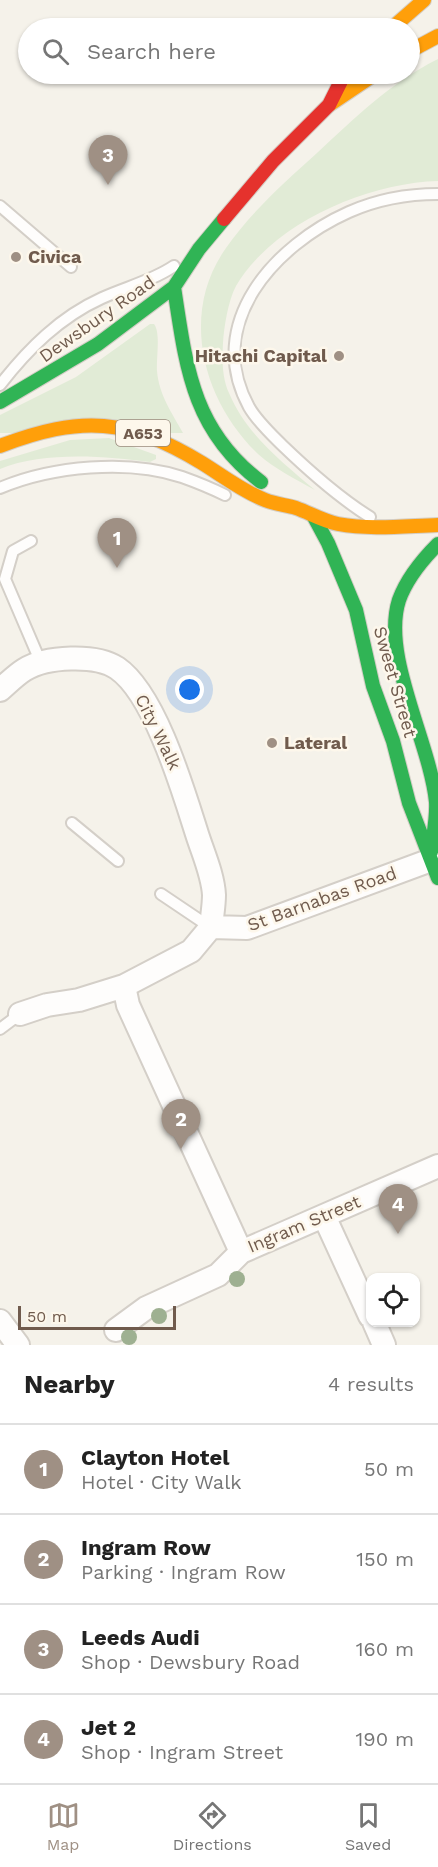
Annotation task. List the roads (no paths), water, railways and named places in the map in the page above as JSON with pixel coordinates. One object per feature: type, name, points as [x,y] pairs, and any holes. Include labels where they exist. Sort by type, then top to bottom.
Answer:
[{"type":"main road","points":[[403,18],[423,0]]},
{"type":"main road","points":[[420,46],[438,36]]},
{"type":"main road","name":"Dewsbury Road","points":[[0,402],[98,344],[174,287],[199,249],[273,161],[328,105],[339,84]]},
{"type":"main road","points":[[328,105],[360,84]]},
{"type":"main road","name":"A653","points":[[174,287],[191,386],[198,407],[211,429],[231,454],[257,479],[296,509]]},
{"type":"main road","name":"A653","points":[[0,446],[26,435],[63,425],[118,426],[148,435],[181,450],[251,494],[314,517],[338,524],[386,527],[438,525]]},
{"type":"main road","name":"Sweet Street","points":[[314,517],[353,601],[374,686],[411,737],[435,800],[436,865]]},
{"type":"main road","name":"Sweet Street","points":[[436,865],[409,803],[411,737],[397,651],[395,623],[401,596],[408,580],[438,544]]},
{"type":"street","name":"City Walk","points":[[0,690],[26,669],[41,663],[78,658],[97,660],[115,667],[132,681],[145,701],[177,771],[209,871],[214,894],[211,927]]},
{"type":"street","name":"St Barnabas Road","points":[[211,927],[247,928],[436,865]]},
{"type":"street","points":[[20,1014],[46,1005],[79,1000],[123,986],[190,951],[211,927]]},
{"type":"street","points":[[123,986],[128,1005],[241,1252]]},
{"type":"street","name":"Ingram Street","points":[[116,1330],[146,1308],[218,1275],[241,1252],[438,1166]]},
{"type":"street","points":[[324,1216],[366,1307]]},
{"type":"street","points":[[0,1321],[18,1345]]},
{"type":"street","points":[[376,1327],[384,1345]]},
{"type":"lane","points":[[386,527],[348,503],[296,458],[257,418],[241,388],[235,365],[236,333],[242,313],[258,284],[281,258],[312,233],[349,212],[369,205],[407,196],[438,194]]},
{"type":"lane","points":[[0,206],[70,267]]},
{"type":"lane","name":"Dewsbury Road","points":[[0,385],[40,338],[59,324],[98,300],[161,275],[199,249]]},
{"type":"lane","points":[[0,488],[17,480],[79,468],[112,467],[148,470],[181,477],[243,503],[274,503]]},
{"type":"lane","points":[[31,541],[13,551],[2,578],[41,663]]},
{"type":"lane","points":[[72,823],[118,861]]},
{"type":"lane","points":[[160,894],[211,927]]},
{"type":"lane","points":[[0,1029],[20,1014]]},
{"type":"place","name":"Leeds Audi","points":[[108,185]]},
{"type":"place","name":"Civica","points":[[16,257]]},
{"type":"place","name":"Hitachi Capital","points":[[339,356]]},
{"type":"place","name":"Clayton Hotel","points":[[117,568]]},
{"type":"place","name":"Lateral","points":[[272,743]]},
{"type":"place","name":"Ingram Row","points":[[181,1149]]},
{"type":"place","name":"Jet 2","points":[[398,1234]]}]
